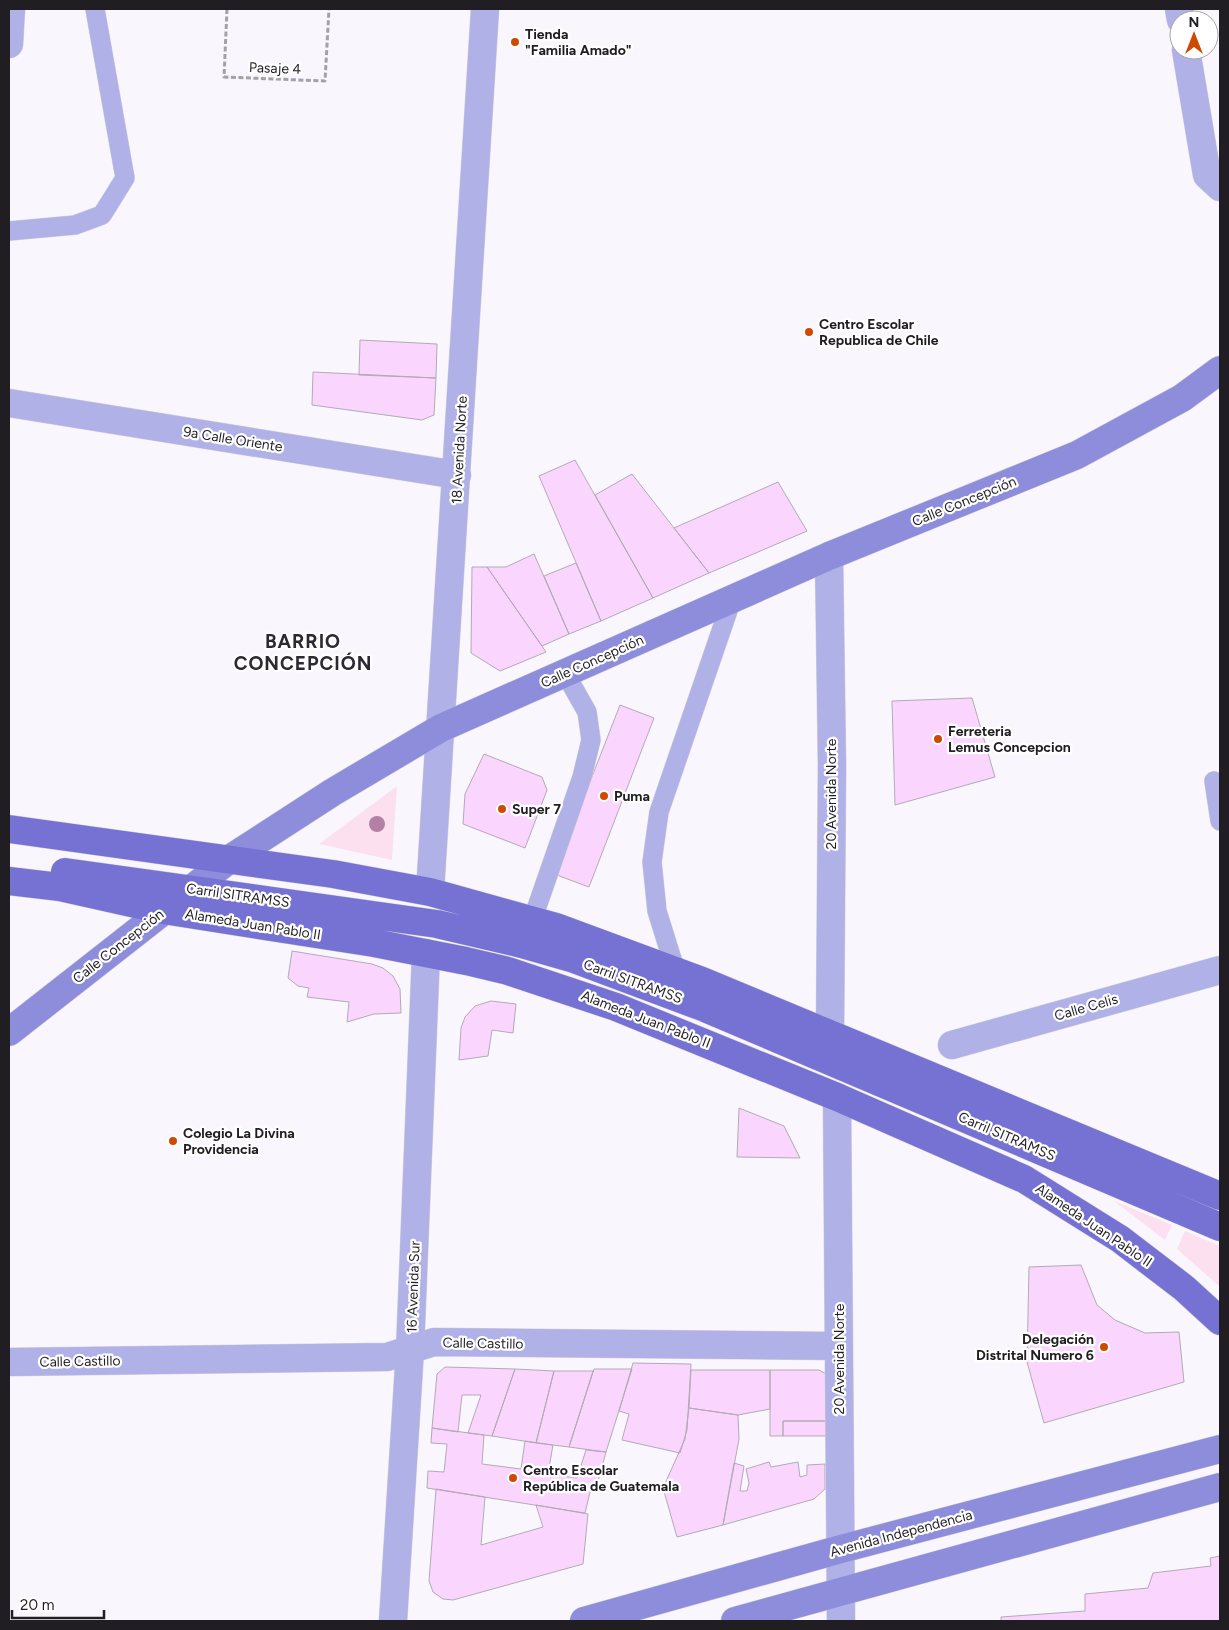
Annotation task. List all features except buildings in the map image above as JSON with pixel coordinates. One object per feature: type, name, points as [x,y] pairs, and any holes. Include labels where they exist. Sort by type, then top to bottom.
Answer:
[{"type":"main road","points":[[9,829],[232,858],[430,892],[532,921],[676,972],[830,1033],[1220,1196]]},
{"type":"main road","name":"Carril SITRAMSS","points":[[9,864],[437,924],[522,944],[571,958],[704,1008],[1220,1227]]},
{"type":"main road","name":"Alameda Juan Pablo II","points":[[9,881],[60,887],[163,910],[426,953],[508,971],[566,989],[694,1038],[993,1164],[1060,1199],[1128,1245],[1196,1298],[1220,1320]]},
{"type":"street","name":"18 Avenida Norte","points":[[430,892],[458,475],[485,9]]},
{"type":"street","points":[[1188,60],[1207,175],[1220,187]]},
{"type":"street","name":"Calle Concepción","points":[[9,1032],[190,888],[232,858],[341,787],[441,728],[829,556],[1077,456],[1182,398],[1220,370]]},
{"type":"street","name":"9a Calle Oriente","points":[[9,403],[458,475]]},
{"type":"street","name":"20 Avenida Norte","points":[[829,556],[832,756],[830,1033]]},
{"type":"street","name":"16 Avenida Sur","points":[[393,1621],[410,1350],[426,953]]},
{"type":"street","name":"Calle Celis","points":[[952,1045],[1220,970]]},
{"type":"street","name":"20 Avenida Norte","points":[[837,1097],[841,1621]]},
{"type":"street","name":"Calle Castillo","points":[[9,1362],[387,1358],[434,1342],[839,1346]]},
{"type":"street","name":"Avenida Independencia","points":[[584,1621],[841,1549],[1220,1449]]},
{"type":"street","points":[[735,1621],[1220,1487]]},
{"type":"lane","points":[[9,231],[75,225],[102,214],[125,178],[95,9]]},
{"type":"lane","points":[[676,972],[657,911],[652,862],[659,812],[732,599]]},
{"type":"lane","points":[[532,921],[582,777],[591,740],[587,712],[565,673]]},
{"type":"lane","points":[[1214,781],[1220,821]]},
{"type":"path","name":"Pasaje 4","points":[[227,9],[224,77],[325,81],[329,9]]},
{"type":"shaded area","points":[[397,786],[392,860],[319,844]]},
{"type":"shaded area","points":[[1114,1201],[1172,1225],[1165,1240]]},
{"type":"shaded area","points":[[1185,1231],[1220,1246],[1220,1287],[1177,1249]]},
{"type":"place","name":"Tienda \"Familia Amado\"","points":[[515,42]]},
{"type":"place","name":"Centro Escolar Republica de Chile","points":[[809,332]]},
{"type":"place","name":"Ferreteria Lemus Concepcion","points":[[938,739]]},
{"type":"place","name":"Puma","points":[[604,796]]},
{"type":"place","name":"Super 7","points":[[502,809]]},
{"type":"place","name":"Colegio La Divina Providencia","points":[[173,1141]]},
{"type":"place","name":"Delegación Distrital Numero 6","points":[[1104,1347]]},
{"type":"place","name":"Centro Escolar República de Guatemala","points":[[513,1478]]},
{"type":"district","name":"BARRIO CONCEPCIÓN","points":[[303,652]]}]
